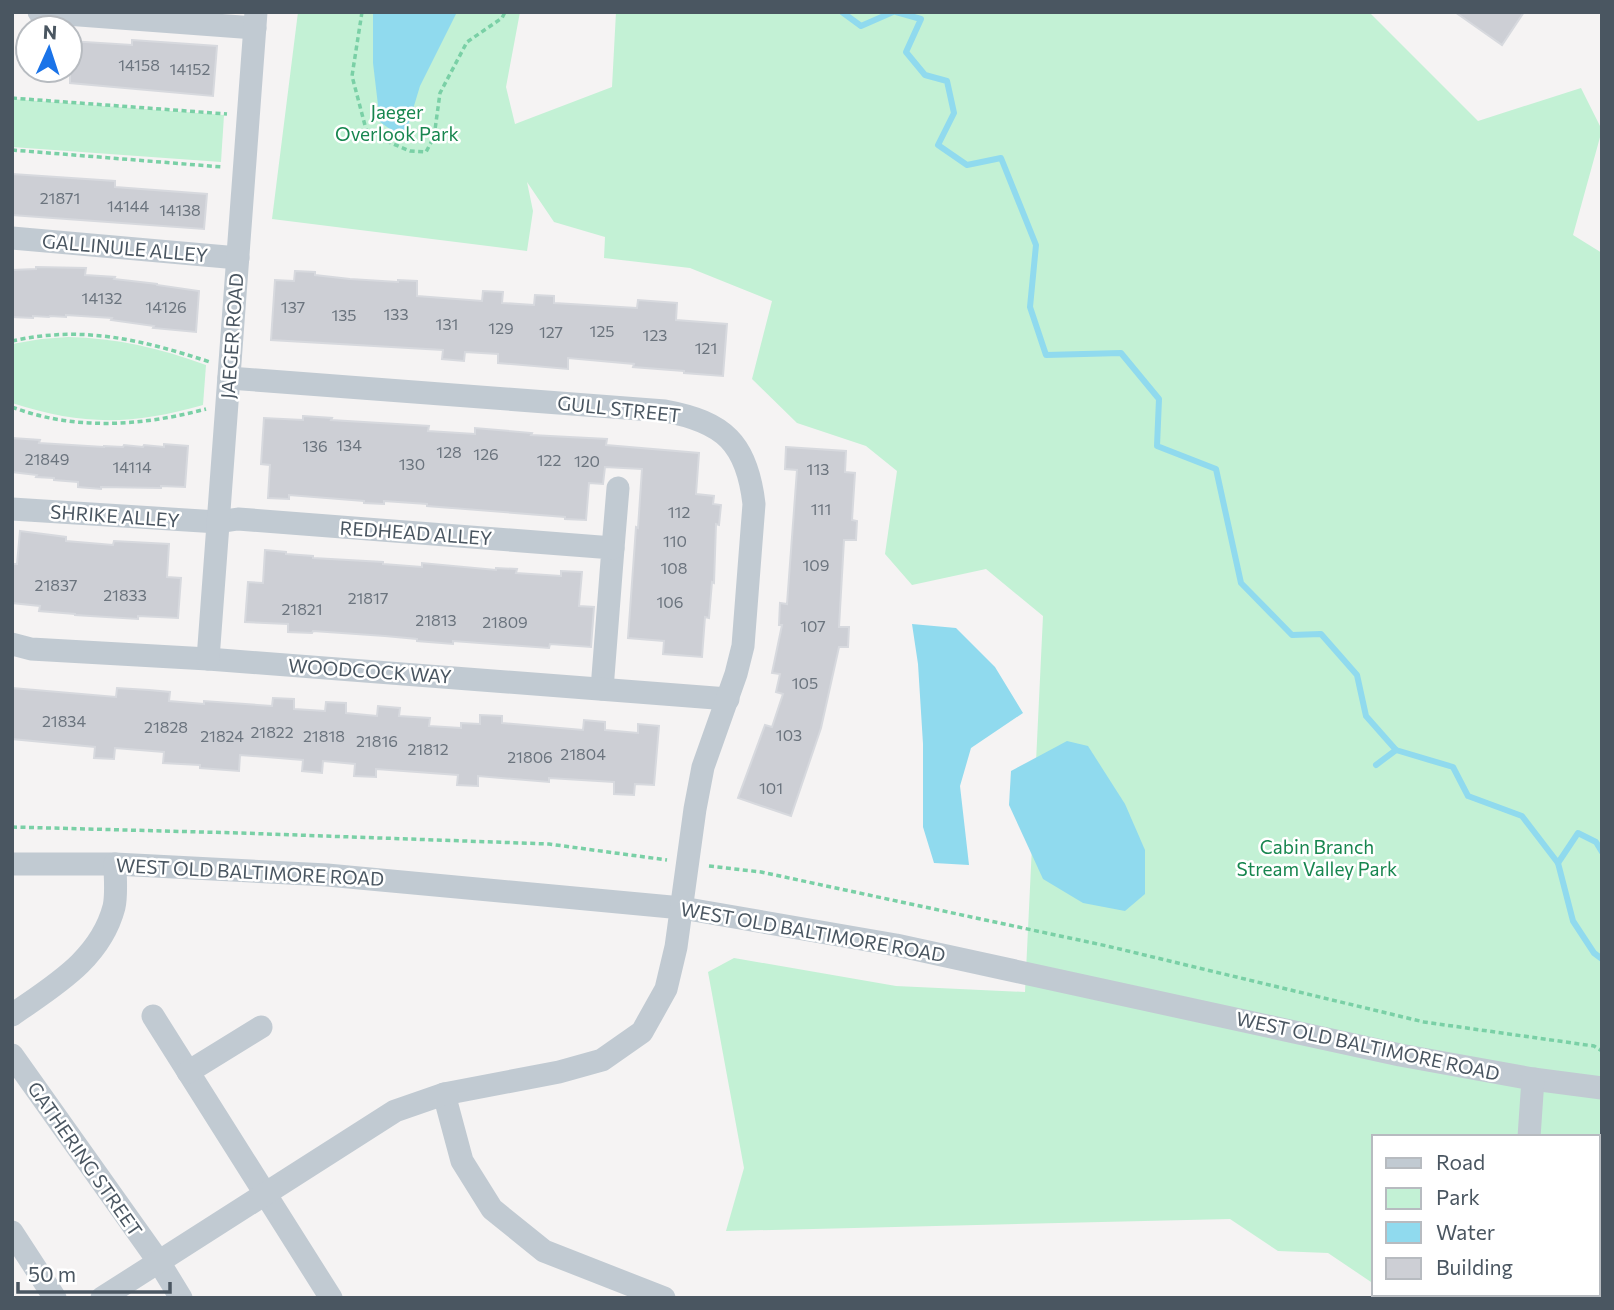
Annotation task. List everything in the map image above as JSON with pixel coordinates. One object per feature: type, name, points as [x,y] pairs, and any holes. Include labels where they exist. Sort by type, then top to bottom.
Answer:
[{"type":"street","points":[[39,12],[256,20]]},
{"type":"street","name":"JAEGER ROAD","points":[[208,659],[256,20]]},
{"type":"street","name":"GALLINULE ALLEY","points":[[12,239],[238,258]]},
{"type":"street","name":"GULL STREET","points":[[102,1298],[395,1111],[444,1094],[559,1072],[602,1060],[642,1032],[666,989],[676,947],[703,767],[728,699],[743,646],[754,504],[751,480],[744,460],[734,443],[719,429],[685,415],[665,411],[229,377]]},
{"type":"street","points":[[602,689],[618,488]]},
{"type":"street","name":"SHRIKE ALLEY","points":[[12,509],[218,522]]},
{"type":"street","name":"REDHEAD ALLEY","points":[[218,522],[238,519],[613,548]]},
{"type":"street","name":"WOODCOCK WAY","points":[[12,644],[31,649],[208,659],[728,699]]},
{"type":"street","name":"WEST OLD BALTIMORE ROAD","points":[[12,864],[115,864],[327,875],[682,908],[896,945],[1400,1055],[1533,1079],[1602,1088]]},
{"type":"street","points":[[12,1015],[70,975],[101,940],[114,906],[115,864]]},
{"type":"street","points":[[153,1016],[331,1298]]},
{"type":"street","points":[[188,1072],[261,1027]]},
{"type":"street","name":"GATHERING STREET","points":[[12,1055],[159,1262],[181,1298]]},
{"type":"street","points":[[1529,1135],[1533,1079]]},
{"type":"street","points":[[444,1094],[462,1161],[492,1209],[544,1251],[664,1298]]},
{"type":"street","points":[[12,1231],[55,1298]]},
{"type":"path","points":[[362,12],[352,76],[367,133],[410,151],[426,152],[435,137],[440,93],[467,41],[502,18],[505,12]]},
{"type":"path","points":[[12,99],[228,115]]},
{"type":"path","points":[[12,150],[225,167]]},
{"type":"path","points":[[12,341],[73,334],[116,336],[210,362]]},
{"type":"path","points":[[12,407],[55,419],[111,424],[176,417],[206,409]]},
{"type":"path","points":[[12,827],[240,832],[549,844],[676,862]]},
{"type":"path","points":[[701,865],[761,872],[1107,946],[1424,1022],[1594,1046],[1602,1051]]},
{"type":"green space","name":"Cabin Branch Stream Valley Park","points":[[298,12],[520,12],[506,87],[515,124],[612,87],[616,12],[1369,12],[1478,121],[1581,88],[1602,130],[1573,235],[1602,253],[1602,1298],[1392,1296],[1600,1296],[1600,1135],[1372,1135],[1372,1283],[1328,1253],[1278,1251],[1230,1219],[726,1231],[744,1168],[708,972],[734,958],[896,986],[1025,992],[1043,616],[986,569],[912,585],[885,554],[897,471],[866,446],[797,423],[752,379],[772,301],[690,268],[604,258],[605,237],[554,222],[527,182],[533,211],[527,251],[272,219]]},
{"type":"green space","points":[[12,99],[224,115],[221,162],[12,147]]},
{"type":"green space","points":[[68,337],[104,339],[138,345],[206,365],[203,405],[153,416],[107,420],[62,416],[12,403],[12,344]]},
{"type":"water","points":[[373,12],[457,12],[420,86],[404,139],[380,122],[373,63]]},
{"type":"water","points":[[912,624],[956,628],[995,667],[1023,713],[971,748],[960,786],[969,865],[934,863],[923,827],[923,744],[918,664]]},
{"type":"water","points":[[1067,741],[1088,746],[1125,804],[1145,850],[1145,894],[1125,911],[1083,903],[1043,879],[1009,805],[1011,771]]},
{"type":"building","points":[[1455,12],[1524,12],[1502,45]]},
{"type":"building","points":[[132,40],[217,46],[213,96],[81,84],[84,84],[84,42],[132,45]]},
{"type":"building","points":[[12,174],[115,181],[115,187],[207,194],[204,229],[12,215]]},
{"type":"building","points":[[36,267],[86,268],[85,275],[115,277],[114,279],[199,291],[196,332],[153,328],[154,326],[111,320],[112,318],[66,315],[12,317],[12,270]]},
{"type":"building","points":[[295,271],[350,279],[417,281],[417,296],[482,301],[483,291],[503,292],[502,303],[534,305],[535,295],[554,296],[554,303],[637,308],[638,300],[677,303],[676,320],[727,324],[723,376],[568,358],[568,369],[498,363],[498,354],[465,352],[464,361],[442,359],[443,350],[271,340],[275,280],[294,281]]},
{"type":"building","points":[[303,416],[429,426],[428,431],[475,434],[475,428],[532,433],[531,435],[607,439],[606,445],[699,453],[696,494],[714,496],[713,504],[721,505],[719,525],[716,524],[714,583],[712,582],[709,618],[705,617],[702,657],[663,654],[664,641],[628,638],[642,469],[605,467],[603,484],[589,483],[586,520],[384,501],[384,504],[364,503],[289,495],[289,499],[268,498],[270,465],[261,464],[264,418],[303,420]]},
{"type":"building","points":[[12,438],[40,440],[39,443],[104,447],[164,447],[164,444],[188,446],[185,487],[101,489],[78,487],[78,482],[12,472]]},
{"type":"building","points":[[786,447],[846,451],[845,472],[855,473],[852,520],[857,521],[856,540],[844,540],[839,627],[849,627],[848,647],[839,647],[821,728],[791,816],[738,798],[765,725],[772,727],[783,694],[776,692],[780,674],[772,673],[782,625],[779,625],[780,603],[787,604],[797,470],[785,469]]},
{"type":"building","points":[[20,531],[66,537],[66,541],[113,545],[114,541],[169,544],[167,577],[181,578],[178,618],[138,616],[138,619],[75,615],[39,611],[40,606],[12,603],[12,564],[17,564]]},
{"type":"building","points":[[265,550],[313,558],[422,567],[422,563],[496,570],[517,569],[516,573],[561,576],[561,571],[582,572],[579,606],[594,607],[591,647],[550,644],[549,648],[453,641],[453,644],[385,636],[288,632],[288,624],[245,622],[248,582],[263,583]]},
{"type":"building","points":[[12,688],[116,697],[117,688],[149,690],[170,692],[169,701],[204,704],[204,701],[272,706],[273,698],[294,699],[294,709],[325,711],[326,702],[346,703],[346,713],[377,716],[378,706],[400,708],[399,716],[430,718],[429,726],[461,728],[461,723],[480,724],[480,715],[502,716],[502,723],[583,730],[584,720],[605,722],[605,730],[638,733],[638,724],[659,726],[654,785],[635,784],[634,795],[614,794],[614,782],[549,778],[549,782],[478,776],[478,786],[457,785],[458,775],[376,769],[376,777],[354,776],[355,764],[323,761],[322,773],[302,771],[303,760],[240,755],[239,771],[163,763],[164,752],[115,748],[114,759],[94,758],[95,747],[12,739]]},
{"type":"waterway","points":[[842,12],[861,26],[893,12]]},
{"type":"waterway","points":[[896,12],[921,19],[906,52],[925,75],[947,81],[954,113],[938,145],[967,165],[1001,158],[1036,245],[1030,307],[1046,355],[1121,353],[1159,399],[1157,446],[1216,469],[1241,583],[1292,635],[1321,634],[1357,675],[1366,716],[1396,750],[1453,767],[1468,796],[1522,816],[1558,863],[1573,921],[1594,953],[1602,959]]},
{"type":"waterway","points":[[1376,765],[1396,750]]},
{"type":"waterway","points":[[1558,863],[1578,833],[1596,842],[1602,852]]},
{"type":"park label","name":"Jaeger Overlook Park","points":[[397,123]]}]
